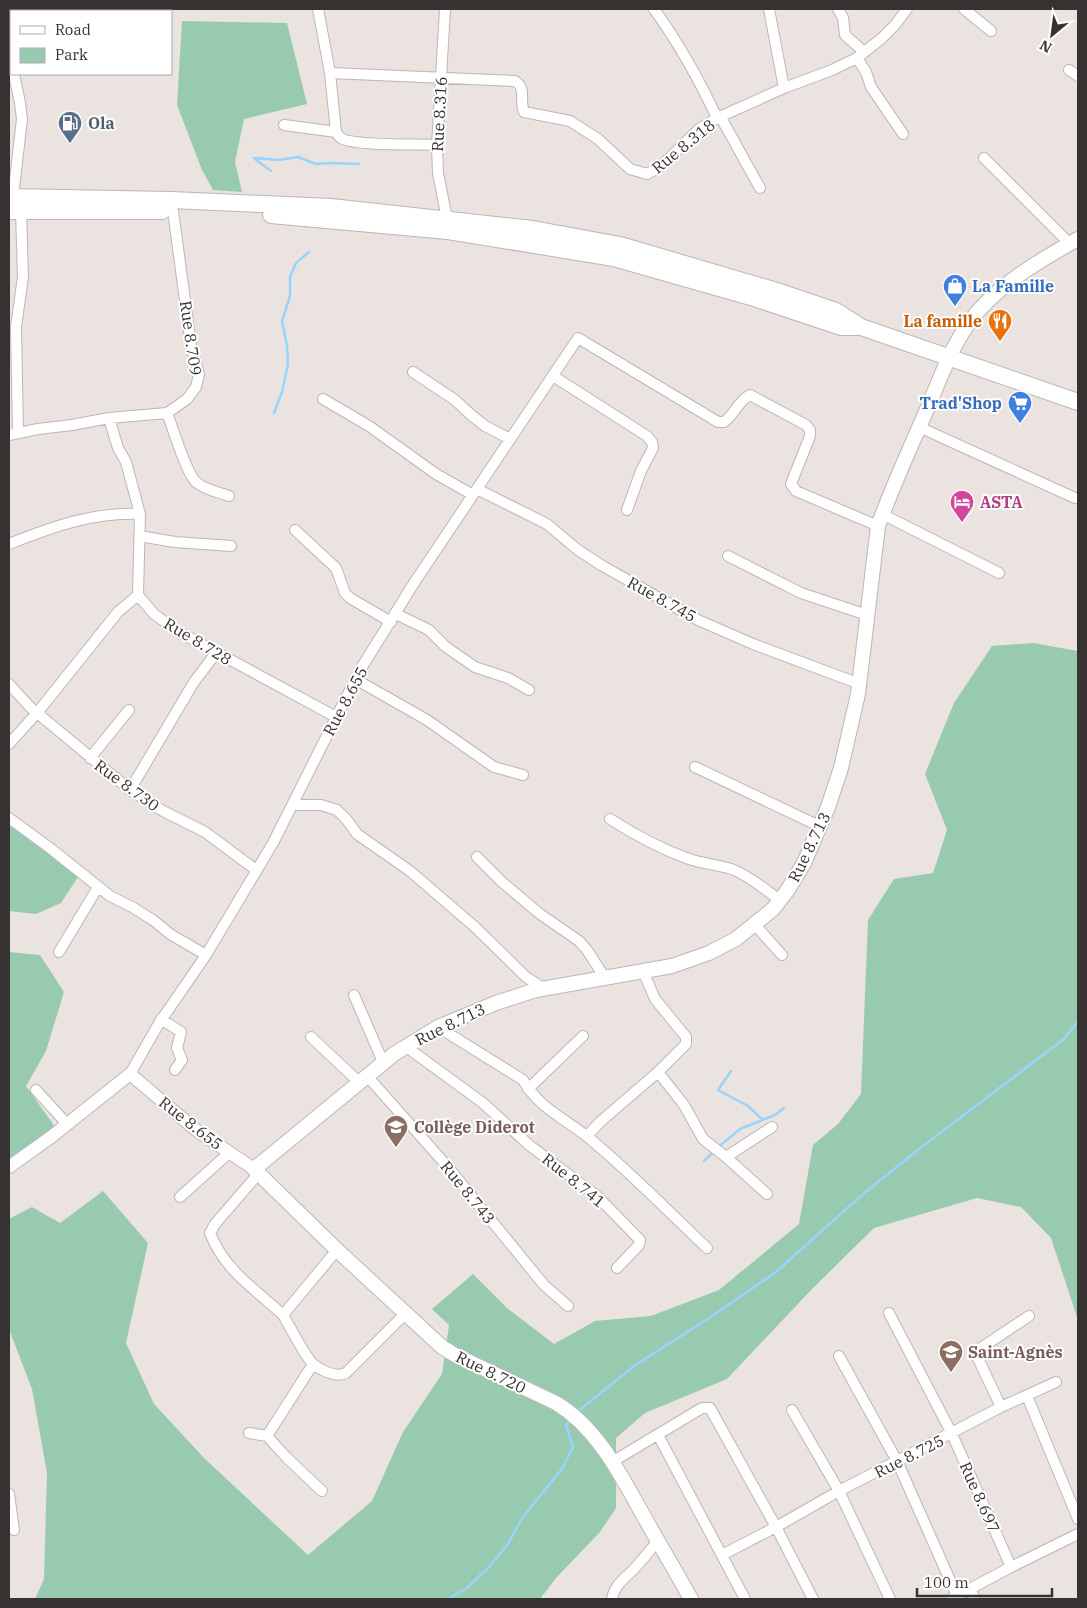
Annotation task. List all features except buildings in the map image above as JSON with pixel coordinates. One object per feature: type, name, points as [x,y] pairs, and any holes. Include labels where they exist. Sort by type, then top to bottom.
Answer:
[{"type":"highway","points":[[13,204],[249,203],[332,207],[533,229],[620,245],[780,292],[836,311],[861,327],[1078,402]]},
{"type":"highway","points":[[13,204],[254,214],[448,231],[614,258],[751,297],[841,327],[861,327]]},
{"type":"main road","name":"Rue 8.713","points":[[257,1171],[383,1062],[405,1046],[438,1027],[496,1003],[543,988],[672,966],[736,939],[773,909],[804,862],[828,807],[841,768],[860,684],[880,520],[950,357],[979,310],[1004,285],[1042,259],[1074,241]]},
{"type":"main road","name":"Rue 8.720","points":[[257,1171],[337,1250],[442,1347],[556,1403],[574,1415],[597,1440],[612,1462],[691,1599]]},
{"type":"street","points":[[318,9],[330,73],[336,132],[342,139],[367,143],[437,145]]},
{"type":"street","name":"Rue 8.316","points":[[445,9],[437,145],[438,173],[447,219]]},
{"type":"street","points":[[654,9],[700,79],[718,117],[760,188]]},
{"type":"street","points":[[768,9],[784,88]]},
{"type":"street","points":[[838,9],[843,18],[845,35],[860,55],[871,87],[903,134]]},
{"type":"street","name":"Rue 8.318","points":[[441,78],[515,81],[522,88],[522,107],[524,112],[570,121],[598,138],[630,169],[647,174],[660,167],[699,129],[718,117],[784,88],[832,70],[860,55],[895,26],[907,9]]},
{"type":"street","points":[[964,9],[991,31]]},
{"type":"street","points":[[330,73],[441,78]]},
{"type":"street","points":[[14,75],[22,119],[13,204],[23,277],[13,327],[13,434],[109,418],[167,413],[188,469],[195,481],[207,489],[229,496]]},
{"type":"street","points":[[284,125],[336,132]]},
{"type":"street","points":[[984,158],[1074,241]]},
{"type":"street","name":"Rue 8.709","points":[[167,413],[187,399],[196,387],[199,374],[191,344],[173,211]]},
{"type":"street","name":"Rue 8.655","points":[[9,1167],[68,1124],[130,1074],[162,1019],[206,955],[273,843],[355,679],[414,583],[578,338],[718,422],[724,422],[729,419],[745,397],[750,395],[806,425],[810,430],[810,436],[791,484],[792,488],[796,492],[880,520]]},
{"type":"street","points":[[413,372],[455,400],[485,426],[510,439]]},
{"type":"street","points":[[552,376],[647,436],[652,442],[653,448],[641,472],[627,510]]},
{"type":"street","name":"Rue 8.745","points":[[323,399],[369,426],[436,474],[547,524],[578,550],[600,565],[698,620],[753,644],[860,684]]},
{"type":"street","points":[[9,744],[37,714],[118,612],[138,595],[140,514],[126,462],[118,448],[109,418]]},
{"type":"street","points":[[919,427],[1075,498]]},
{"type":"street","points":[[9,544],[56,526],[119,513],[140,514]]},
{"type":"street","points":[[880,520],[999,573]]},
{"type":"street","points":[[295,530],[336,568],[345,593],[350,598],[393,618],[429,630],[446,647],[475,667],[508,678],[529,690]]},
{"type":"street","points":[[139,536],[175,542],[231,546]]},
{"type":"street","points":[[728,556],[801,593],[867,615]]},
{"type":"street","name":"Rue 8.728","points":[[138,595],[154,614],[179,632],[336,717]]},
{"type":"street","points":[[130,790],[194,682],[216,653]]},
{"type":"street","points":[[355,679],[428,720],[494,767],[523,775]]},
{"type":"street","name":"Rue 8.730","points":[[9,684],[37,714],[130,790],[163,811],[205,832],[256,870]]},
{"type":"street","points":[[90,758],[129,710]]},
{"type":"street","points":[[695,767],[820,826]]},
{"type":"street","points":[[293,805],[321,805],[337,810],[357,834],[410,872],[475,927],[526,977],[543,988]]},
{"type":"street","points":[[9,818],[110,896],[132,906],[170,934],[206,955]]},
{"type":"street","points":[[610,819],[636,835],[679,855],[732,869],[748,877],[780,900]]},
{"type":"street","points":[[477,857],[502,882],[540,914],[579,941],[605,978]]},
{"type":"street","points":[[59,952],[98,887]]},
{"type":"street","points":[[755,924],[782,955]]},
{"type":"street","points":[[587,1136],[686,1044],[686,1037],[656,999],[643,971]]},
{"type":"street","points":[[354,996],[383,1062]]},
{"type":"street","points":[[162,1019],[180,1032],[177,1048],[182,1060],[175,1070]]},
{"type":"street","points":[[438,1027],[523,1080],[528,1089],[541,1103],[587,1136],[707,1248]]},
{"type":"street","points":[[528,1089],[583,1036]]},
{"type":"street","name":"Rue 8.743","points":[[311,1037],[364,1080],[446,1166],[544,1285],[568,1306]]},
{"type":"street","name":"Rue 8.741","points":[[405,1046],[483,1103],[529,1144],[597,1196],[640,1240],[638,1245],[617,1268]]},
{"type":"street","points":[[658,1072],[684,1105],[703,1139],[726,1157],[766,1194]]},
{"type":"street","name":"Rue 8.655","points":[[130,1074],[189,1125],[257,1171]]},
{"type":"street","points":[[36,1090],[68,1124]]},
{"type":"street","points":[[726,1157],[772,1127]]},
{"type":"street","points":[[180,1197],[229,1153]]},
{"type":"street","points":[[257,1171],[210,1233],[216,1248],[233,1272],[283,1315],[313,1364],[334,1375],[340,1376],[346,1373],[406,1314]]},
{"type":"street","points":[[283,1315],[337,1250]]},
{"type":"street","name":"Rue 8.697","points":[[889,1313],[952,1434],[1011,1567]]},
{"type":"street","points":[[1002,1408],[974,1352],[1029,1316]]},
{"type":"street","points":[[839,1356],[897,1462],[954,1598],[1078,1534]]},
{"type":"street","points":[[267,1436],[313,1364]]},
{"type":"street","name":"Rue 8.725","points":[[722,1555],[839,1491],[1056,1382]]},
{"type":"street","points":[[1027,1396],[1078,1519]]},
{"type":"street","points":[[612,1462],[702,1408],[710,1408],[776,1527],[813,1599]]},
{"type":"street","points":[[792,1410],[839,1491],[890,1599]]},
{"type":"street","points":[[249,1433],[267,1436],[322,1491]]},
{"type":"street","points":[[658,1435],[745,1599]]},
{"type":"street","points":[[9,1494],[14,1530]]},
{"type":"street","points":[[612,1599],[613,1592],[618,1583],[631,1572],[658,1541]]},
{"type":"street","points":[[970,1589],[975,1599]]},
{"type":"green space","points":[[182,21],[287,23],[307,104],[244,119],[235,162],[242,192],[213,190],[202,170],[177,105]]},
{"type":"green space","points":[[1033,643],[1078,651],[1078,1320],[1051,1238],[1021,1207],[977,1198],[874,1228],[812,1289],[727,1379],[645,1413],[616,1438],[616,1508],[600,1532],[556,1578],[540,1599],[35,1599],[44,1579],[47,1473],[32,1389],[9,1329],[9,1219],[32,1207],[60,1223],[103,1191],[148,1243],[126,1343],[154,1404],[204,1458],[308,1555],[372,1501],[403,1432],[442,1374],[449,1325],[432,1309],[473,1274],[507,1308],[554,1344],[595,1321],[651,1316],[719,1290],[799,1224],[813,1145],[838,1124],[861,1094],[868,920],[894,879],[933,873],[947,830],[925,774],[954,703],[992,646]]},
{"type":"green space","points":[[9,826],[42,842],[78,877],[61,903],[36,914],[9,911]]},
{"type":"green space","points":[[9,952],[40,955],[64,992],[46,1051],[26,1086],[55,1127],[9,1167]]},
{"type":"waterway","points":[[254,158],[278,160],[298,157],[316,164],[359,164]]},
{"type":"waterway","points":[[255,159],[271,171]]},
{"type":"waterway","points":[[274,413],[282,392],[288,364],[282,321],[290,296],[290,277],[296,263],[309,252]]},
{"type":"waterway","points":[[576,1413],[634,1366],[776,1272],[862,1195],[919,1149],[1064,1039],[1078,1021]]},
{"type":"waterway","points":[[731,1071],[718,1090],[748,1106],[763,1120]]},
{"type":"waterway","points":[[717,1148],[740,1129],[775,1115],[784,1108]]},
{"type":"waterway","points":[[704,1161],[713,1152]]},
{"type":"waterway","points":[[448,1599],[467,1588],[489,1567],[508,1544],[522,1518],[561,1470],[573,1447],[566,1425],[571,1419]]},
{"type":"place","name":"Ola","points":[[70,144]]},
{"type":"place","name":"La Famille","points":[[955,307]]},
{"type":"place","name":"La famille","points":[[1000,342]]},
{"type":"place","name":"Trad'Shop","points":[[1020,424]]},
{"type":"place","name":"ASTA","points":[[962,523]]},
{"type":"place","name":"Collège Diderot","points":[[396,1148]]},
{"type":"place","name":"Saint-Agnès","points":[[951,1373]]}]
